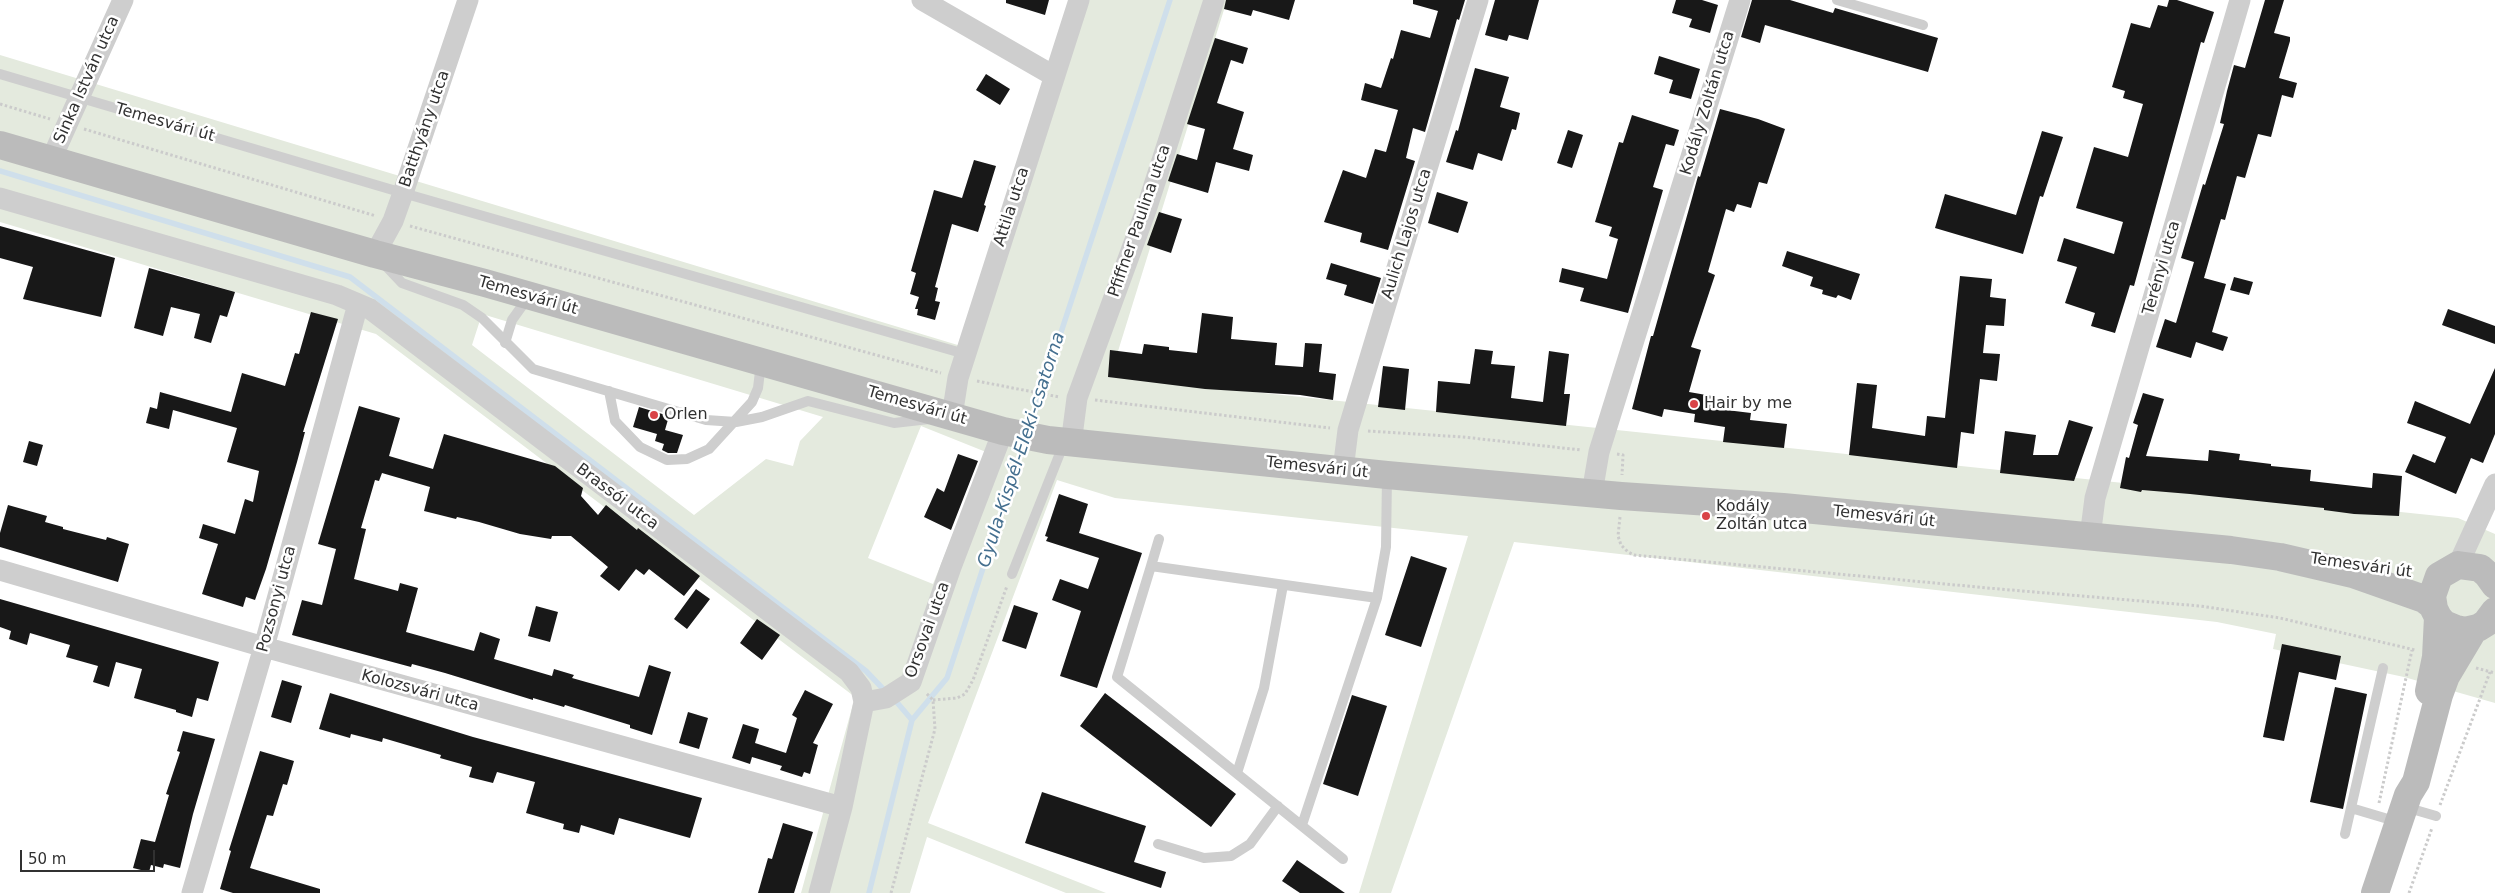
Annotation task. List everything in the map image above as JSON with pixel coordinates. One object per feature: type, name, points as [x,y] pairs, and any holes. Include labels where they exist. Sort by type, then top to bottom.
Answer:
[{"type":"street","name":"Sinka István utca","points":[[51,160],[123,0]]},
{"type":"street","name":"Batthyány utca","points":[[375,254],[393,221],[468,0]]},
{"type":"street","points":[[922,0],[1054,76]]},
{"type":"street","name":"Attila utca","points":[[952,416],[958,378],[965,354],[1079,0]]},
{"type":"street","name":"Pfiffner Paulina utca","points":[[1061,442],[1146,210],[1214,0]]},
{"type":"street","name":"Aulich Lajos utca","points":[[1343,470],[1348,430],[1478,0]]},
{"type":"street","name":"Kodály Zoltán utca","points":[[1592,493],[1598,452],[1740,0]]},
{"type":"street","name":"Terényi utca","points":[[2090,537],[2095,498],[2240,0]]},
{"type":"street","name":"Temesvári út","points":[[0,145],[375,254],[1008,432],[1061,442],[1386,475],[1783,507],[2231,550],[2280,558],[2370,579],[2424,599],[2452,628],[2465,631],[2487,623]]},
{"type":"street","points":[[0,198],[337,295],[358,304]]},
{"type":"street","name":"Pozsonyi utca","points":[[192,893],[264,648],[358,304]]},
{"type":"street","name":"Brassói utca","points":[[358,304],[378,315],[849,672],[861,688],[864,702]]},
{"type":"street","name":"Orsovai utca","points":[[864,702],[892,695],[911,682],[920,662],[951,567],[1008,432]]},
{"type":"street","points":[[2375,893],[2407,778],[2436,657],[2433,588],[2470,574],[2492,490]]},
{"type":"street","name":"Temesvári út","points":[[2280,558],[2312,557],[2409,574],[2470,574]]},
{"type":"street","name":"Kolozsvári utca","points":[[0,570],[264,648],[842,807]]},
{"type":"street","points":[[2397,810],[2416,782],[2439,695],[2446,676],[2487,623]]},
{"type":"street","points":[[819,893],[842,807],[864,702]]},
{"type":"lane","points":[[1837,0],[1923,25]]},
{"type":"lane","name":"Temesvári út","points":[[0,74],[403,193],[965,354]]},
{"type":"lane","points":[[375,254],[402,283],[463,305],[482,318],[533,369],[706,420],[736,422],[762,417],[808,401],[894,423],[952,416]]},
{"type":"lane","points":[[505,343],[512,320],[522,306],[535,298]]},
{"type":"lane","points":[[608,391],[610,410],[614,421],[640,447],[667,460],[687,459],[703,452],[736,422],[752,402],[758,388],[761,362]]},
{"type":"lane","points":[[1012,574],[1061,442]]},
{"type":"lane","points":[[1302,825],[1377,598],[1388,529],[1386,475]]},
{"type":"lane","points":[[1159,539],[1117,677],[1343,859]]},
{"type":"lane","points":[[1151,566],[1377,598]]},
{"type":"lane","points":[[1237,773],[1264,688],[1284,585]]},
{"type":"lane","points":[[2345,834],[2383,668]]},
{"type":"lane","points":[[1158,844],[1204,858],[1231,856],[1250,844],[1278,806]]},
{"type":"lane","points":[[2351,808],[2397,810],[2436,816]]},
{"type":"path","points":[[0,104],[393,221],[958,378],[1028,390],[1050,397]]},
{"type":"path","points":[[928,695],[933,699],[948,700],[965,694],[973,680],[1012,574]]},
{"type":"path","points":[[2397,810],[2412,649]]},
{"type":"path","points":[[2409,893],[2490,672]]},
{"type":"path","points":[[891,893],[935,730],[933,699]]},
{"type":"shaded area","points":[[1070,0],[1227,0],[1110,377],[2458,518],[2495,534],[2495,703],[2404,677],[2273,649],[2276,634],[2217,622],[1514,542],[1391,893],[1359,893],[1468,536],[1115,498],[1057,480],[928,823],[1106,893],[1066,893],[927,837],[910,893],[801,893],[855,697],[376,334],[0,222],[0,55],[961,346]],"holes":[[[482,314],[823,417],[800,441],[793,466],[766,459],[694,515],[472,345]],[[921,426],[986,452],[933,584],[868,558]]]},
{"type":"building","points":[[1006,0],[1049,0],[1045,15],[1006,3]]},
{"type":"building","points":[[1226,0],[1295,0],[1289,20],[1253,10],[1251,16],[1224,9]]},
{"type":"building","points":[[1413,0],[1465,0],[1459,20],[1457,19],[1425,132],[1413,128],[1406,158],[1415,161],[1388,250],[1360,242],[1362,233],[1324,222],[1343,170],[1366,178],[1375,149],[1386,152],[1398,110],[1361,100],[1365,83],[1381,88],[1391,58],[1393,59],[1401,30],[1430,38],[1438,11],[1413,4]]},
{"type":"building","points":[[1495,0],[1539,0],[1528,40],[1509,35],[1507,41],[1485,35]]},
{"type":"building","points":[[1676,0],[1702,0],[1718,5],[1710,33],[1689,27],[1692,19],[1672,13]]},
{"type":"building","points":[[1752,0],[1790,0],[1833,13],[1835,8],[1938,38],[1928,72],[1765,25],[1760,43],[1741,37]]},
{"type":"building","points":[[2169,0],[2177,0],[2214,12],[2204,43],[2201,42],[2134,286],[2130,285],[2115,333],[2091,326],[2095,313],[2065,303],[2077,267],[2057,261],[2064,238],[2114,254],[2123,222],[2076,208],[2094,147],[2128,157],[2143,104],[2123,98],[2125,91],[2112,87],[2131,23],[2150,28],[2158,5],[2167,7]]},
{"type":"building","points":[[2265,0],[2284,0],[2274,33],[2290,37],[2290,41],[2279,78],[2297,83],[2293,98],[2282,95],[2271,137],[2258,134],[2245,178],[2237,176],[2225,220],[2221,219],[2204,278],[2226,284],[2212,332],[2228,337],[2223,351],[2196,342],[2191,358],[2156,347],[2165,319],[2176,323],[2194,262],[2181,258],[2203,184],[2205,185],[2224,124],[2220,123],[2234,65],[2245,68]]},
{"type":"building","points":[[1215,38],[1248,48],[1243,64],[1231,60],[1217,103],[1244,112],[1233,149],[1253,155],[1249,171],[1216,162],[1208,193],[1168,181],[1177,154],[1197,160],[1205,129],[1187,124]]},
{"type":"building","points":[[1659,56],[1700,69],[1691,99],[1669,93],[1673,80],[1654,74]]},
{"type":"building","points":[[1475,68],[1509,77],[1500,107],[1520,113],[1516,130],[1512,129],[1502,161],[1478,153],[1473,170],[1446,162],[1456,130],[1458,131]]},
{"type":"building","points":[[986,74],[1010,89],[1000,105],[976,90]]},
{"type":"building","points":[[1720,109],[1758,119],[1785,129],[1767,184],[1759,182],[1751,208],[1737,204],[1734,212],[1726,209],[1708,272],[1715,275],[1691,347],[1701,350],[1689,392],[1712,396],[1710,408],[1751,413],[1750,420],[1787,424],[1784,448],[1723,442],[1725,427],[1694,422],[1695,414],[1664,409],[1662,417],[1632,409],[1651,336],[1653,336],[1698,176],[1700,177]]},
{"type":"building","points":[[1632,115],[1679,130],[1674,146],[1666,144],[1653,187],[1663,190],[1628,313],[1580,301],[1584,288],[1559,282],[1562,268],[1607,279],[1618,239],[1609,236],[1612,227],[1595,222],[1619,142],[1623,143]]},
{"type":"building","points":[[1568,130],[1583,135],[1572,168],[1557,163]]},
{"type":"building","points":[[2042,131],[2063,137],[2043,197],[2040,196],[2023,254],[1935,228],[1945,194],[2016,215]]},
{"type":"building","points":[[974,160],[996,166],[978,232],[952,224],[935,287],[938,288],[935,301],[940,302],[935,320],[917,315],[918,309],[915,309],[919,297],[910,294],[916,273],[911,271],[934,190],[962,198]]},
{"type":"building","points":[[1437,192],[1468,202],[1458,233],[1428,223]]},
{"type":"building","points":[[1159,212],[1182,219],[1171,253],[1147,245]]},
{"type":"building","points":[[0,226],[115,258],[101,317],[23,299],[33,267],[0,258]]},
{"type":"building","points":[[1787,251],[1860,274],[1851,300],[1838,295],[1836,298],[1822,294],[1823,290],[1810,286],[1813,277],[1782,266]]},
{"type":"building","points":[[1331,263],[1381,278],[1373,304],[1344,295],[1347,285],[1326,279]]},
{"type":"building","points":[[149,268],[235,292],[227,317],[220,315],[211,343],[194,338],[200,314],[171,307],[163,336],[134,328]]},
{"type":"building","points":[[1960,276],[1992,279],[1990,297],[2006,299],[2004,326],[1986,325],[1983,353],[2000,354],[1997,381],[1980,379],[1974,434],[1961,432],[1957,468],[1849,455],[1857,383],[1877,385],[1872,428],[1925,436],[1927,416],[1945,418]]},
{"type":"building","points":[[2234,277],[2253,282],[2249,295],[2230,290]]},
{"type":"building","points":[[2448,309],[2495,326],[2495,344],[2442,325]]},
{"type":"building","points":[[311,312],[338,319],[303,432],[305,432],[297,462],[266,569],[255,600],[246,597],[243,607],[202,594],[218,544],[199,538],[203,524],[235,534],[245,499],[253,502],[259,471],[227,462],[237,428],[173,410],[169,429],[146,423],[150,407],[157,409],[160,392],[231,412],[242,373],[285,386],[295,353],[299,354]]},
{"type":"building","points":[[1202,313],[1233,317],[1231,339],[1277,343],[1275,365],[1303,367],[1305,343],[1322,344],[1319,372],[1336,374],[1333,400],[1300,395],[1205,389],[1108,377],[1110,350],[1142,354],[1144,344],[1169,347],[1169,350],[1197,353]]},
{"type":"building","points":[[1475,349],[1493,351],[1491,364],[1515,366],[1511,398],[1543,402],[1549,351],[1569,354],[1564,394],[1570,394],[1566,426],[1436,412],[1438,381],[1470,384]]},
{"type":"building","points":[[1383,366],[1409,369],[1405,410],[1378,407]]},
{"type":"building","points":[[2495,368],[2495,434],[2483,463],[2471,458],[2456,494],[2405,472],[2413,454],[2435,463],[2446,437],[2407,423],[2415,401],[2470,424]]},
{"type":"building","points":[[2143,393],[2164,399],[2146,456],[2208,461],[2209,450],[2240,454],[2239,460],[2271,464],[2271,466],[2311,470],[2310,481],[2372,488],[2373,473],[2402,476],[2399,516],[2354,514],[2324,510],[2324,508],[2190,494],[2142,490],[2141,492],[2120,488],[2126,457],[2129,458],[2138,425],[2133,423]]},
{"type":"building","points":[[359,406],[400,418],[389,456],[433,469],[444,434],[555,466],[583,488],[581,496],[598,515],[606,505],[700,576],[684,596],[649,569],[644,575],[636,569],[619,591],[600,576],[608,567],[571,536],[552,536],[551,539],[520,534],[479,522],[457,517],[456,519],[424,511],[430,487],[382,473],[379,481],[375,480],[361,528],[366,529],[354,579],[398,591],[400,583],[418,588],[406,632],[474,651],[480,632],[500,639],[494,659],[552,676],[554,669],[574,675],[572,678],[639,697],[649,665],[671,672],[652,735],[630,728],[630,725],[565,705],[564,707],[533,698],[533,700],[412,664],[411,667],[292,635],[302,600],[322,605],[336,549],[318,544]]},
{"type":"building","points":[[639,407],[669,416],[665,430],[683,435],[677,453],[668,453],[662,450],[664,444],[655,441],[657,434],[633,427]]},
{"type":"building","points":[[2069,420],[2093,427],[2074,481],[2000,473],[2005,431],[2036,435],[2033,455],[2058,455]]},
{"type":"building","points":[[29,441],[43,445],[37,466],[23,462]]},
{"type":"building","points":[[958,454],[978,461],[951,530],[924,517],[937,488],[944,492]]},
{"type":"building","points":[[1059,494],[1088,504],[1079,533],[1142,553],[1097,688],[1060,676],[1081,611],[1052,600],[1060,579],[1088,589],[1099,558],[1046,541],[1048,537],[1045,536]]},
{"type":"building","points":[[8,505],[47,516],[45,522],[63,527],[63,529],[106,540],[107,537],[129,544],[118,582],[0,547],[0,533]]},
{"type":"building","points":[[1411,556],[1447,568],[1421,647],[1385,635]]},
{"type":"building","points":[[696,589],[710,599],[687,629],[674,619]]},
{"type":"building","points":[[0,599],[219,662],[208,701],[197,698],[192,717],[176,712],[176,710],[134,698],[142,669],[116,662],[109,687],[93,682],[98,666],[66,657],[70,645],[30,633],[27,645],[9,639],[11,631],[0,627]]},
{"type":"building","points":[[1014,605],[1038,613],[1026,649],[1002,641]]},
{"type":"building","points":[[536,606],[558,612],[550,642],[528,636]]},
{"type":"building","points":[[757,619],[780,635],[762,660],[740,643]]},
{"type":"building","points":[[2282,644],[2341,656],[2336,680],[2299,672],[2284,741],[2263,737]]},
{"type":"building","points":[[282,680],[302,686],[291,723],[271,717]]},
{"type":"building","points":[[2335,687],[2367,694],[2343,809],[2310,802]]},
{"type":"building","points":[[805,690],[833,704],[813,743],[818,745],[810,774],[804,772],[802,777],[780,770],[782,766],[752,757],[750,764],[732,758],[743,724],[759,729],[755,743],[786,753],[797,718],[792,715]]},
{"type":"building","points":[[330,693],[473,737],[702,798],[690,838],[619,818],[614,835],[581,825],[579,833],[563,829],[564,824],[526,813],[535,782],[497,772],[493,783],[469,777],[472,767],[440,758],[441,755],[383,738],[382,742],[351,734],[350,738],[319,729]]},
{"type":"building","points":[[1105,693],[1236,794],[1211,827],[1080,726]]},
{"type":"building","points":[[1352,695],[1387,706],[1358,796],[1323,784]]},
{"type":"building","points":[[688,712],[708,718],[699,749],[679,743]]},
{"type":"building","points":[[183,731],[215,739],[193,814],[180,868],[164,864],[163,868],[151,865],[149,872],[133,868],[141,839],[155,842],[169,795],[166,794],[180,752],[177,751]]},
{"type":"building","points":[[260,751],[294,761],[287,785],[283,784],[273,816],[267,815],[250,868],[320,889],[320,893],[233,893],[220,889],[231,851],[229,850]]},
{"type":"building","points":[[1042,792],[1146,826],[1134,862],[1166,872],[1161,888],[1025,843]]},
{"type":"building","points":[[783,823],[813,832],[794,893],[758,893],[768,858],[772,859]]},
{"type":"building","points":[[1297,860],[1345,893],[1300,893],[1282,881]]},
{"type":"waterway","name":"Gyula-Kispél-Eleki-csatorna","points":[[1029,430],[1170,0]]},
{"type":"waterway","points":[[0,171],[350,277],[866,671],[887,693]]},
{"type":"waterway","name":"Gyula-Kispél-Eleki-csatorna","points":[[869,893],[912,720],[947,678],[1024,443]]},
{"type":"waterway","points":[[894,699],[912,720]]},
{"type":"place","name":"Hair by me","points":[[1694,404]]},
{"type":"place","name":"Orlen","points":[[654,415]]},
{"type":"place","name":"Kodály Zoltán utca","points":[[1706,516]]}]
